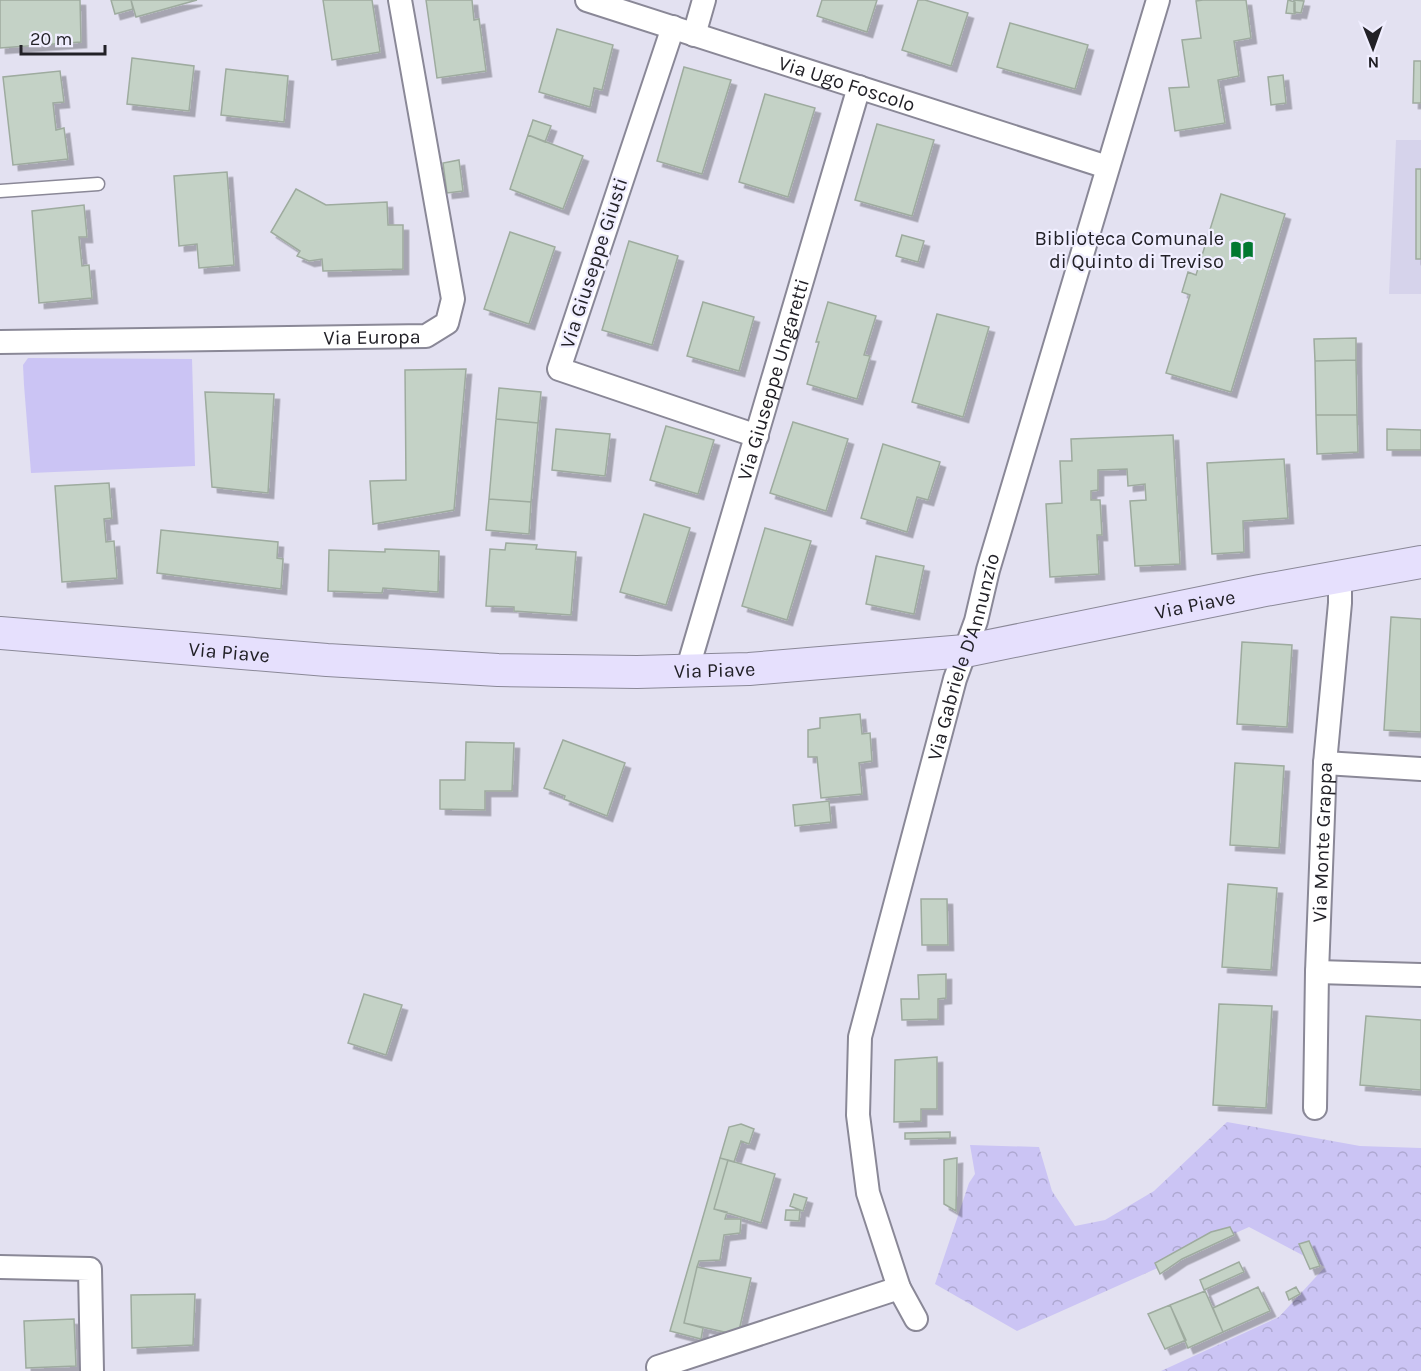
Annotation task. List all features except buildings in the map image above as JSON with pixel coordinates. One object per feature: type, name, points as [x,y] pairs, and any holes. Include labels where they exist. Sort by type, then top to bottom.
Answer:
[{"type":"main road","name":"Via Piave","points":[[0,633],[327,660],[475,669],[687,671],[749,669],[965,651],[1421,562]]},
{"type":"street","name":"Via Europa","points":[[0,342],[426,336],[447,323],[453,299],[400,0]]},
{"type":"street","name":"Via Ugo Foscolo","points":[[589,0],[1107,167]]},
{"type":"street","points":[[694,34],[704,0]]},
{"type":"street","name":"Via Gabriele D'Annunzio","points":[[916,1319],[899,1288],[868,1193],[858,1115],[860,1037],[952,690],[976,621],[988,570],[1158,0]]},
{"type":"street","name":"Via Giuseppe Giusti","points":[[673,27],[559,369],[757,436]]},
{"type":"street","name":"Via Giuseppe Ungaretti","points":[[687,671],[859,87]]},
{"type":"street","name":"Via Monte Grappa","points":[[1315,1108],[1317,972],[1325,763],[1340,603],[1340,577]]},
{"type":"street","points":[[1325,763],[1421,769]]},
{"type":"street","points":[[1317,972],[1421,975]]},
{"type":"street","points":[[0,1267],[90,1269],[92,1371]]},
{"type":"street","points":[[658,1367],[899,1288]]},
{"type":"lane","points":[[0,191],[98,184]]},
{"type":"shaded area","points":[[1396,140],[1421,140],[1421,294],[1389,294]]},
{"type":"green space","points":[[28,358],[192,359],[195,466],[31,473],[23,365]]},
{"type":"green space","points":[[1227,1122],[1360,1146],[1421,1148],[1421,1371],[1161,1371],[1279,1317],[1325,1267],[1249,1227],[1017,1331],[935,1284],[969,1183],[975,1174],[970,1145],[1039,1147],[1052,1191],[1075,1226],[1105,1220],[1154,1191]]},
{"type":"place","name":"Biblioteca Comunale di Quinto di Treviso","points":[[1242,250]]}]
